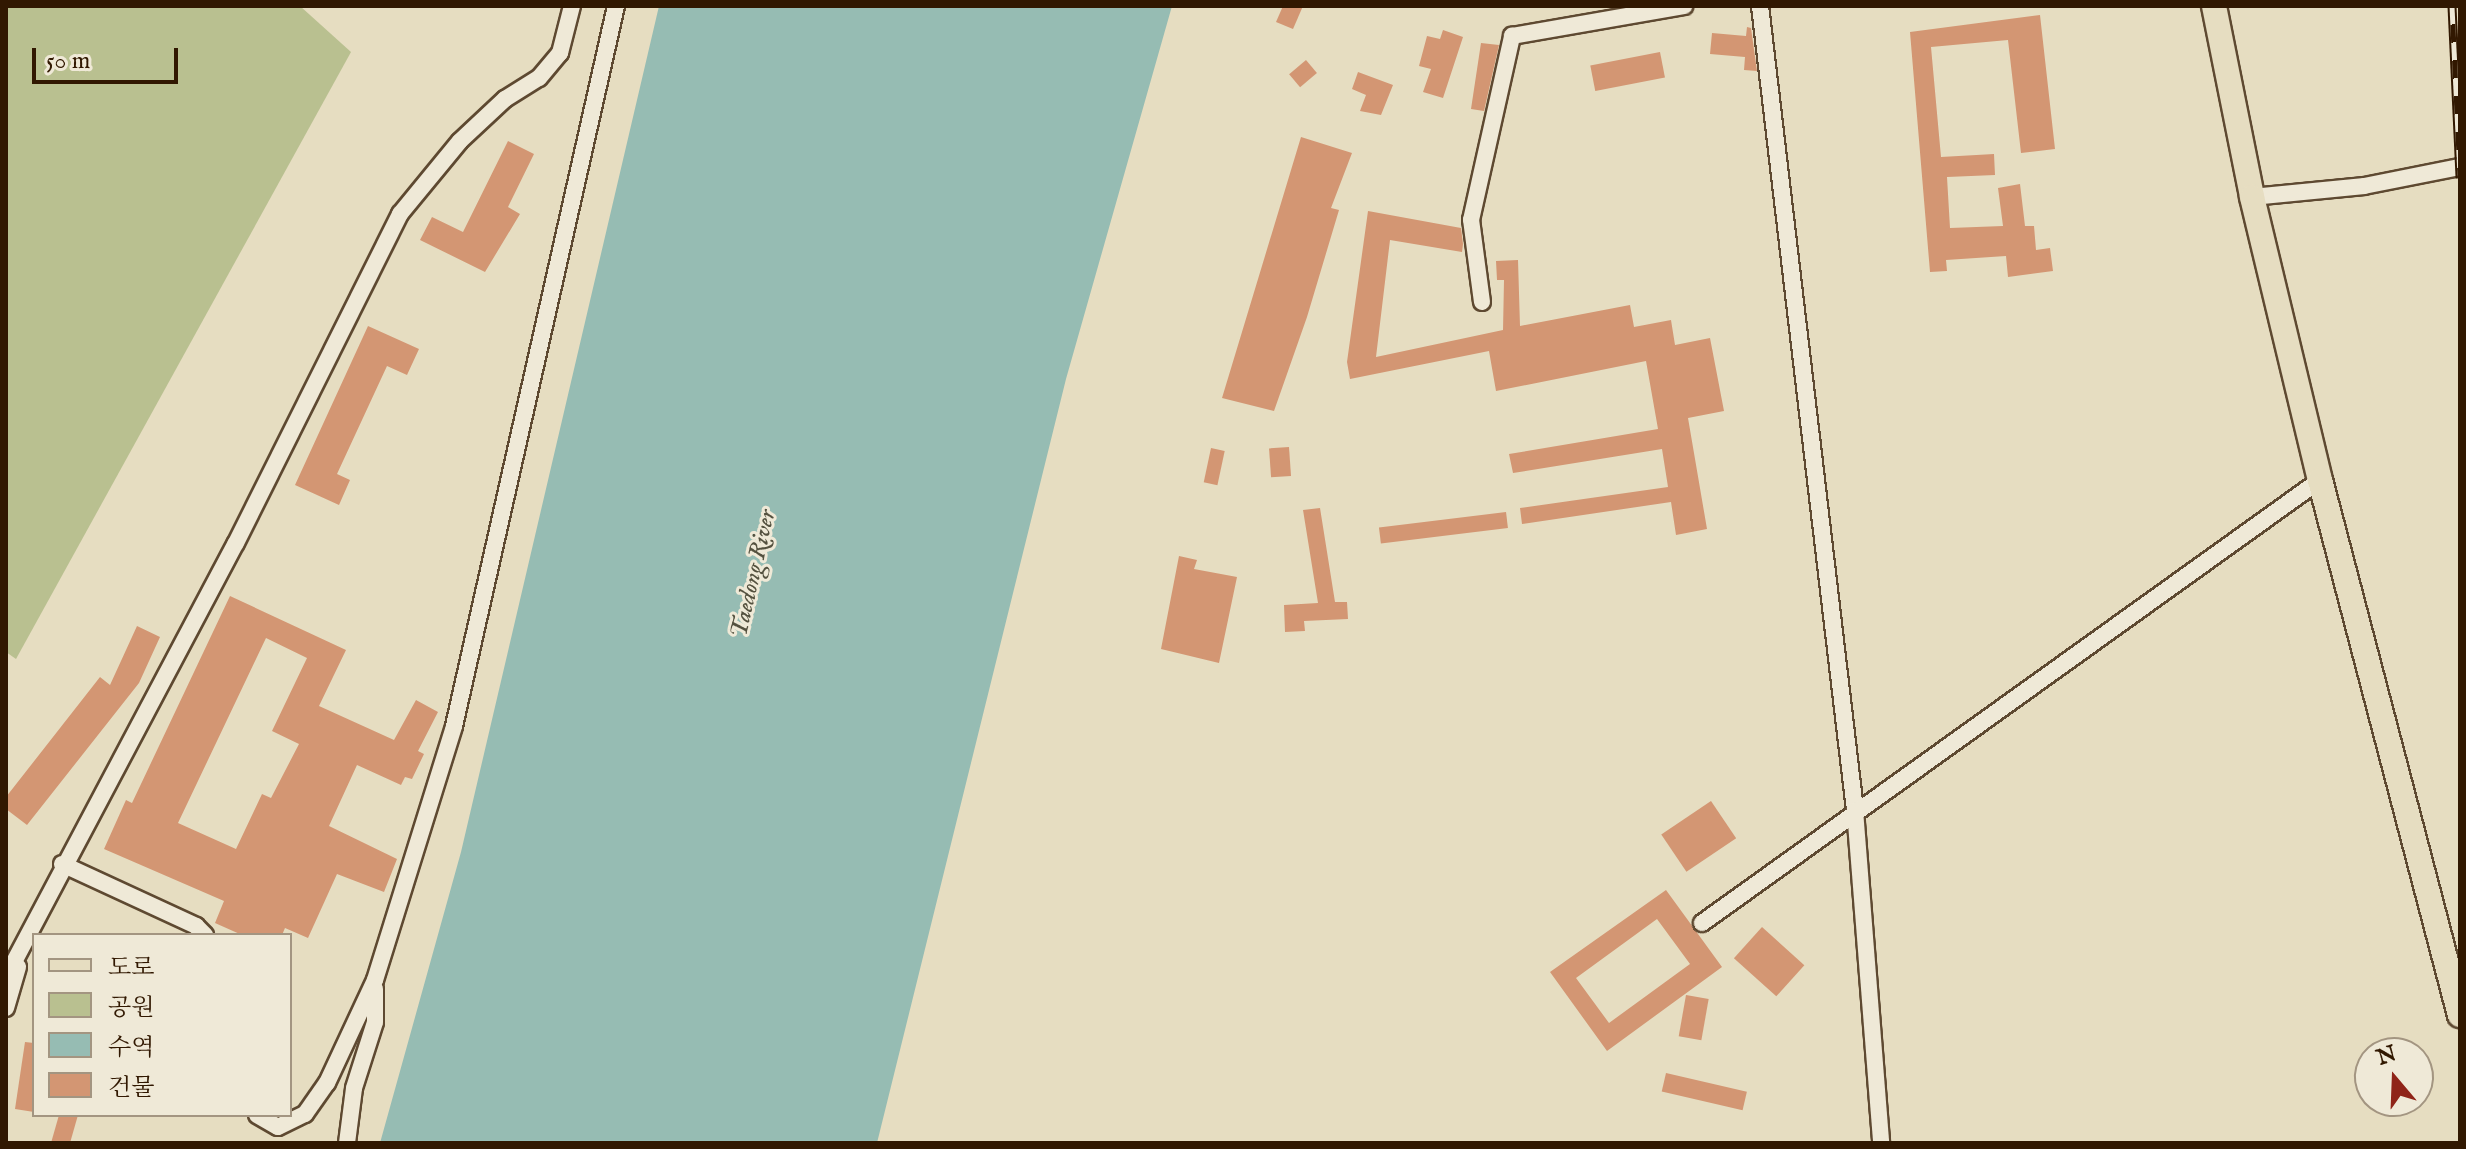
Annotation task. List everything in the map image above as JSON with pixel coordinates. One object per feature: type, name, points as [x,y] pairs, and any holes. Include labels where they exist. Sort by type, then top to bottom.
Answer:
[{"type":"main road","points":[[2214,6],[2252,197],[2320,480],[2460,1015]]},
{"type":"street","points":[[6,977],[62,864],[236,543],[400,214],[460,141],[505,99],[539,78],[560,53],[572,6]]},
{"type":"street","points":[[260,1117],[278,1127],[305,1114],[327,1083],[375,980],[454,726],[616,6]]},
{"type":"street","points":[[1482,302],[1471,220],[1512,36],[1684,6]]},
{"type":"street","points":[[1760,6],[1855,810],[1881,1143]]},
{"type":"street","points":[[2252,197],[2364,186],[2460,167]]},
{"type":"street","points":[[1702,923],[1855,810],[2320,480]]},
{"type":"street","points":[[62,864],[201,933]]},
{"type":"street","points":[[6,1008],[24,945]]},
{"type":"street","points":[[347,1143],[354,1088],[375,1022],[375,980]]},
{"type":"green space","points":[[6,6],[300,6],[351,52],[16,659],[6,652]]},
{"type":"water","name":"Taedong River","points":[[659,6],[1172,6],[1066,379],[877,1143],[380,1143],[461,852]]},
{"type":"building","points":[[1283,6],[1303,6],[1293,29],[1276,22]]},
{"type":"building","points":[[2040,15],[2055,149],[2021,153],[2008,40],[1931,47],[1941,157],[1994,154],[1995,175],[1947,177],[1950,228],[2003,226],[1998,188],[2020,184],[2025,226],[2034,226],[2036,250],[2050,248],[2053,271],[2008,277],[2006,256],[1946,260],[1947,271],[1930,272],[1910,32]]},
{"type":"building","points":[[1747,27],[1751,28],[1757,71],[1744,70],[1745,57],[1710,54],[1712,33],[1746,36]]},
{"type":"building","points":[[1443,30],[1463,37],[1443,98],[1423,92],[1431,69],[1419,66],[1427,36],[1440,39]]},
{"type":"building","points":[[1481,43],[1499,45],[1484,111],[1471,109]]},
{"type":"building","points":[[1660,52],[1665,78],[1595,91],[1590,66]]},
{"type":"building","points":[[1306,60],[1317,73],[1300,87],[1289,74]]},
{"type":"building","points":[[1358,72],[1393,85],[1381,115],[1360,111],[1366,95],[1352,89]]},
{"type":"building","points":[[1301,137],[1352,153],[1331,208],[1339,210],[1307,317],[1274,411],[1222,398]]},
{"type":"building","points":[[508,141],[534,154],[508,207],[520,214],[485,272],[420,240],[432,217],[463,232]]},
{"type":"building","points":[[1368,211],[1461,228],[1463,244],[1462,252],[1390,240],[1376,357],[1503,330],[1504,280],[1497,280],[1496,261],[1518,260],[1520,326],[1630,305],[1634,327],[1671,320],[1675,345],[1710,338],[1724,411],[1688,418],[1707,529],[1676,535],[1671,502],[1522,524],[1520,508],[1668,487],[1662,449],[1513,473],[1509,454],[1658,429],[1646,361],[1496,391],[1489,351],[1350,379],[1347,362]]},
{"type":"building","points":[[368,326],[419,349],[407,375],[387,366],[337,474],[350,480],[339,505],[295,485]]},
{"type":"building","points":[[1289,447],[1291,476],[1271,477],[1269,448]]},
{"type":"building","points":[[1211,448],[1225,451],[1217,485],[1204,482]]},
{"type":"building","points":[[1320,508],[1335,602],[1347,602],[1348,619],[1304,621],[1305,631],[1285,632],[1284,605],[1318,603],[1303,510]]},
{"type":"building","points":[[1506,512],[1508,528],[1381,543],[1379,528]]},
{"type":"building","points":[[1179,556],[1197,560],[1194,569],[1237,577],[1219,663],[1161,649]]},
{"type":"building","points":[[230,596],[346,650],[319,706],[394,740],[416,700],[438,712],[418,751],[424,754],[412,779],[405,777],[401,785],[357,765],[329,826],[397,859],[384,892],[337,874],[308,938],[285,928],[283,933],[238,933],[215,923],[224,901],[104,849],[126,800],[132,803]],"holes":[[[266,638],[307,658],[272,731],[299,744],[271,798],[262,794],[236,849],[178,823]]]},
{"type":"building","points":[[137,626],[160,637],[139,683],[27,825],[6,809],[6,797],[100,677],[110,685]]},
{"type":"building","points":[[1711,801],[1736,838],[1686,872],[1661,835]]},
{"type":"building","points":[[1666,890],[1722,967],[1607,1051],[1550,972]],"holes":[[[1657,919],[1690,964],[1609,1023],[1576,978]]]},
{"type":"building","points":[[1762,927],[1804,965],[1776,996],[1734,958]]},
{"type":"building","points":[[1686,995],[1709,999],[1701,1040],[1679,1036]]},
{"type":"building","points":[[25,1042],[32,1043],[32,1112],[15,1109]]},
{"type":"building","points":[[1666,1073],[1747,1092],[1743,1110],[1662,1092]]},
{"type":"building","points":[[58,1117],[77,1117],[70,1143],[51,1143]]},
{"type":"railway","points":[[2452,6],[2460,178]]}]
